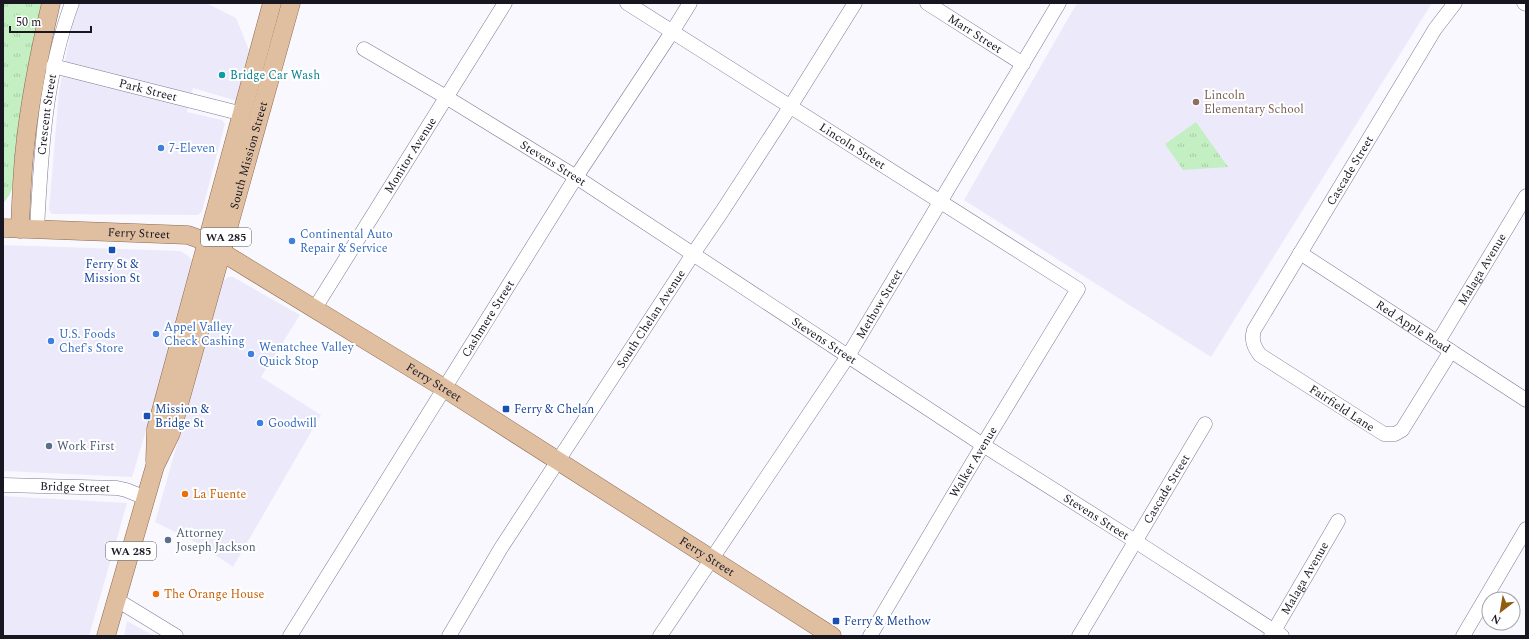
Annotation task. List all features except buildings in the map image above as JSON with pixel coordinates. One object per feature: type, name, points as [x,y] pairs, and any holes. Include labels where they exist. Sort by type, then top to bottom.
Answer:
[{"type":"main road","points":[[20,229],[24,161],[29,114],[40,50],[51,3]]},
{"type":"main road","name":"South Mission Street","points":[[106,636],[155,466],[171,434],[215,246],[243,114],[272,3]]},
{"type":"main road","name":"South Mission Street","points":[[215,246],[289,4]]},
{"type":"main road","name":"Ferry Street","points":[[20,229],[188,235],[215,246],[444,388],[832,636]]},
{"type":"street","name":"Crescent Street","points":[[20,229],[41,162],[47,103],[54,66],[62,32],[72,3]]},
{"type":"street","name":"Monitor Avenue","points":[[315,308],[505,3]]},
{"type":"street","name":"Lincoln Street","points":[[627,3],[1078,290]]},
{"type":"street","name":"Cashmere Street","points":[[290,636],[576,176],[690,3]]},
{"type":"street","name":"South Chelan Avenue","points":[[449,636],[502,548],[790,107],[855,3]]},
{"type":"street","name":"Marr Street","points":[[927,3],[1023,64]]},
{"type":"street","name":"Methow Street","points":[[660,636],[848,356],[1059,3]]},
{"type":"street","name":"Cascade Street","points":[[1253,341],[1252,335],[1254,330],[1300,252],[1435,29],[1455,3]]},
{"type":"street","name":"Stevens Street","points":[[364,49],[576,176],[983,445],[1135,541],[1276,634]]},
{"type":"street","name":"Park Street","points":[[54,66],[243,114]]},
{"type":"street","name":"Malaga Avenue","points":[[1438,342],[1526,196]]},
{"type":"street","name":"Red Apple Road","points":[[1300,252],[1526,400]]},
{"type":"street","name":"Walker Avenue","points":[[870,636],[983,445],[1078,290]]},
{"type":"street","name":"Fairfield Lane","points":[[1253,341],[1254,348],[1260,355],[1384,434],[1395,434],[1402,430],[1451,351]]},
{"type":"street","name":"Cascade Street","points":[[1079,636],[1205,424]]},
{"type":"street","name":"Bridge Street","points":[[3,485],[117,488],[146,498]]},
{"type":"street","name":"Malaga Avenue","points":[[1276,634],[1338,521]]},
{"type":"street","points":[[1463,636],[1526,529]]},
{"type":"street","points":[[117,600],[176,636]]},
{"type":"shaded area","points":[[79,3],[206,3],[236,18],[249,50],[237,101],[193,88],[187,112],[222,120],[225,124],[202,211],[198,215],[52,214],[49,210],[59,91],[75,11]]},
{"type":"shaded area","name":"Lincoln Elementary School","points":[[1077,3],[1432,3],[1211,357],[964,200]]},
{"type":"shaded area","points":[[3,245],[180,251],[192,260],[155,401],[132,477],[3,471]]},
{"type":"shaded area","points":[[228,277],[233,277],[300,315],[261,377],[321,415],[233,567],[199,544],[155,522],[223,281]]},
{"type":"shaded area","points":[[3,496],[127,503],[89,636],[3,636]]},
{"type":"shaded area","points":[[127,621],[154,636],[124,636]]},
{"type":"green space","points":[[3,3],[42,3],[14,182],[10,194],[3,204]]},
{"type":"green space","points":[[1196,122],[1228,167],[1183,170],[1165,144]]},
{"type":"place","name":"Bridge Car Wash","points":[[222,75]]},
{"type":"place","name":"Lincoln Elementary School","points":[[1196,102]]},
{"type":"place","name":"7-Eleven","points":[[161,148]]},
{"type":"place","name":"Continental Auto Repair & Service","points":[[292,241]]},
{"type":"place","name":"Ferry St & Mission St","points":[[112,250]]},
{"type":"place","name":"Appel Valley Check Cashing","points":[[156,334]]},
{"type":"place","name":"U.S. Foods Chef's Store","points":[[51,341]]},
{"type":"place","name":"Wenatchee Valley Quick Stop","points":[[251,354]]},
{"type":"place","name":"Ferry & Chelan","points":[[506,409]]},
{"type":"place","name":"Mission & Bridge St","points":[[147,416]]},
{"type":"place","name":"Goodwill","points":[[260,423]]},
{"type":"place","name":"Work First","points":[[49,446]]},
{"type":"place","name":"La Fuente","points":[[185,494]]},
{"type":"place","name":"Attorney Joseph Jackson","points":[[168,540]]},
{"type":"place","name":"The Orange House","points":[[156,594]]},
{"type":"place","name":"Ferry & Methow","points":[[836,621]]}]
